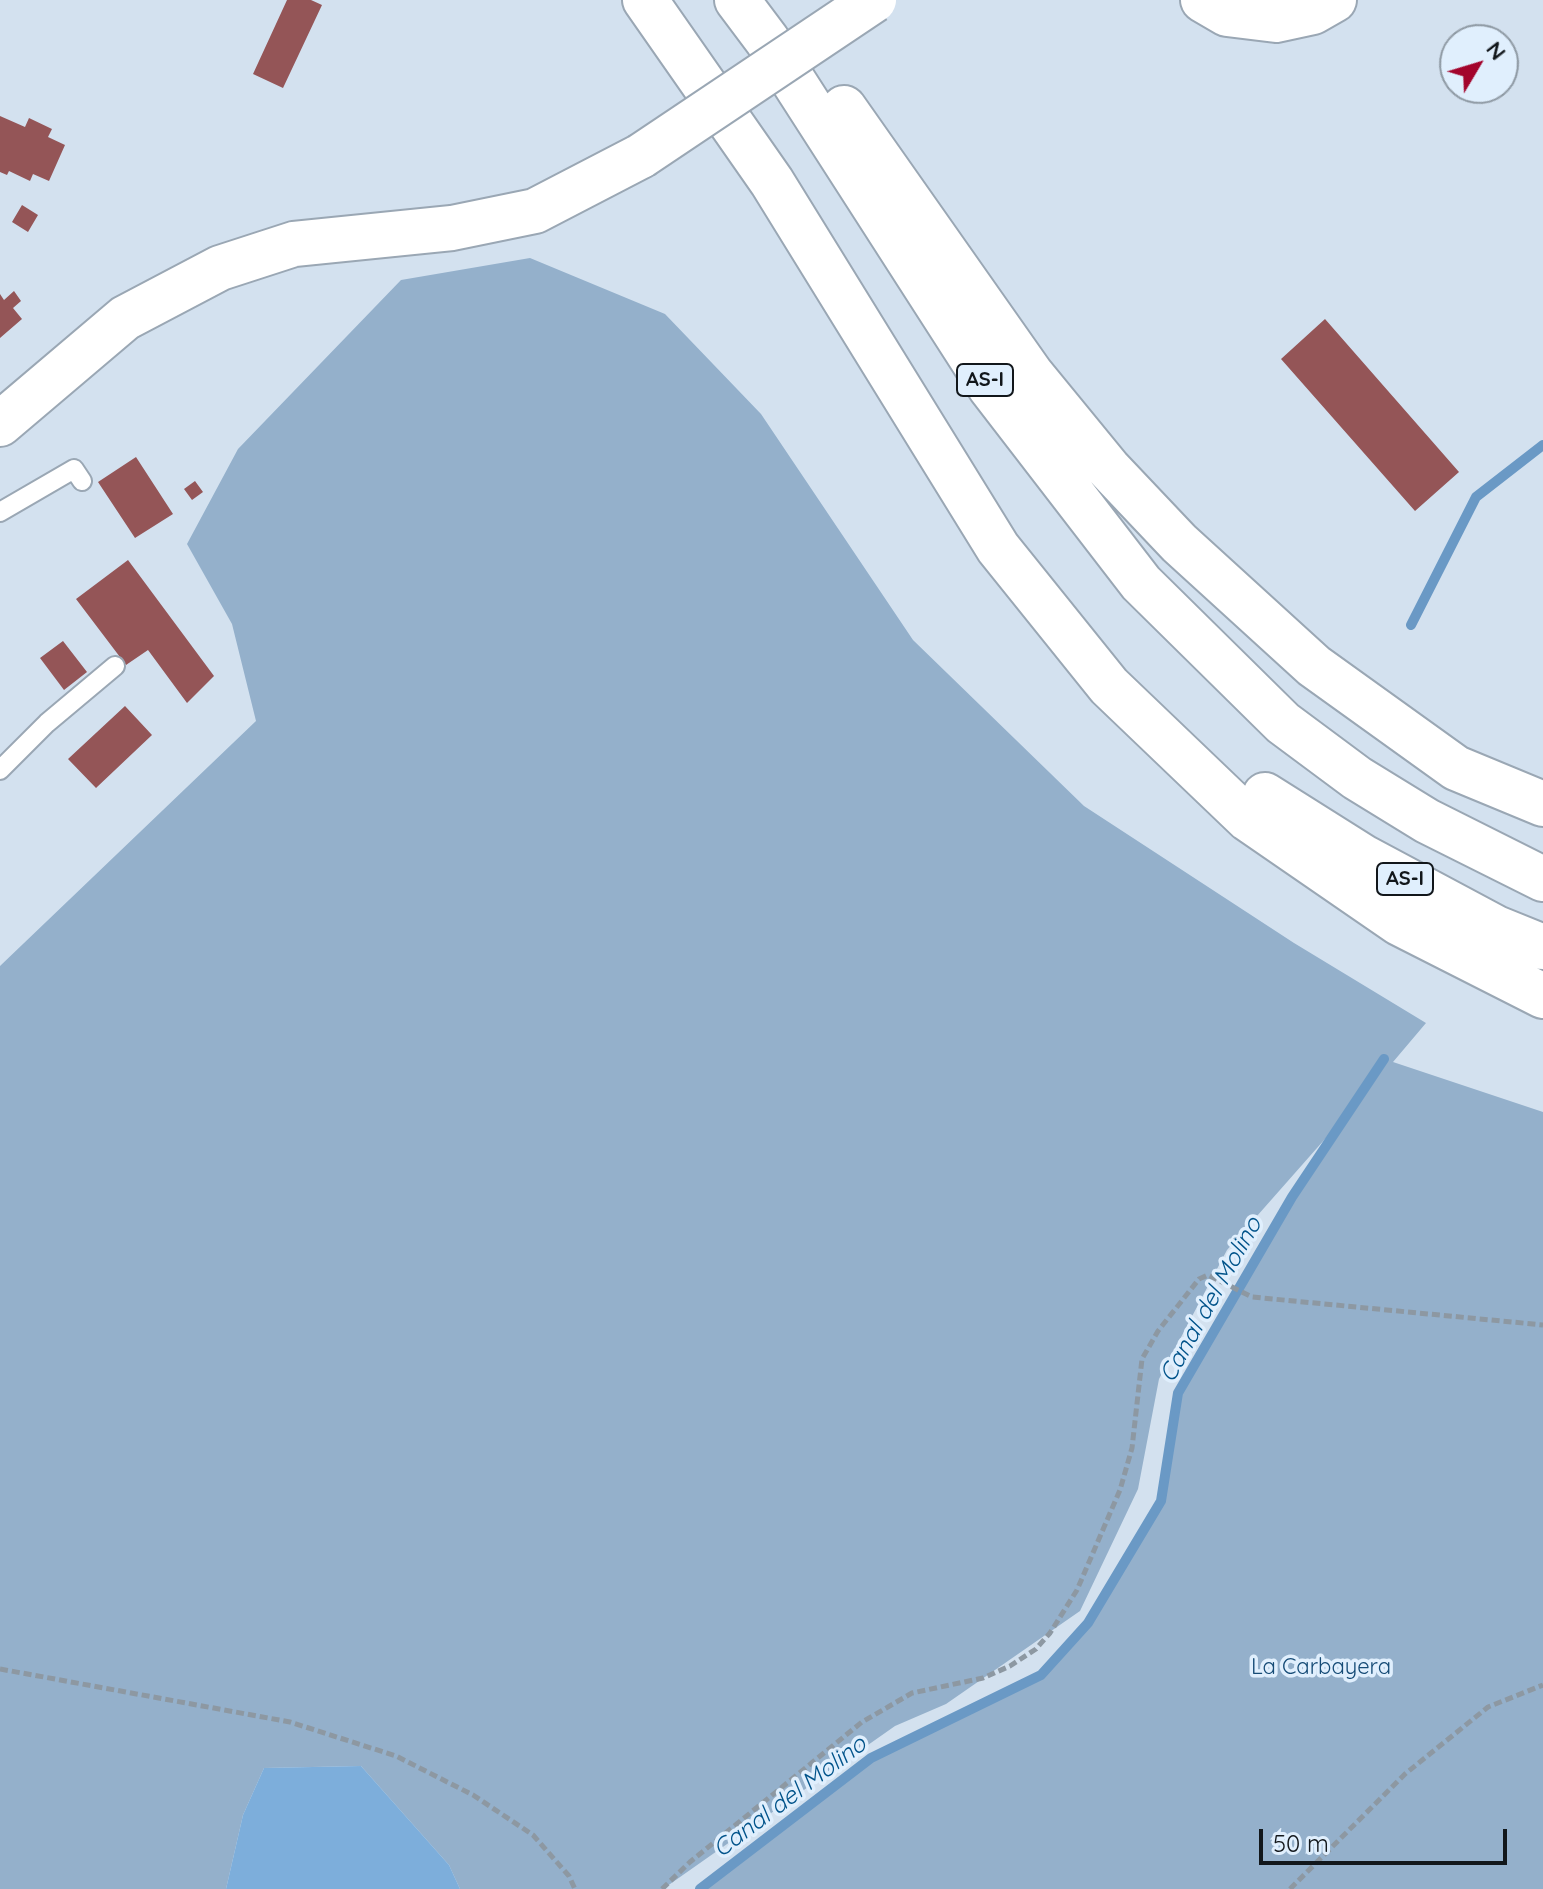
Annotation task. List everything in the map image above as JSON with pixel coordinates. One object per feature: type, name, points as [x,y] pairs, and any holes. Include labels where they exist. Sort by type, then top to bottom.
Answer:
[{"type":"main road","name":"AS-I","points":[[645,0],[772,182],[860,323],[1065,594],[1180,719],[1273,802],[1365,858],[1496,928],[1543,947]]},
{"type":"main road","name":"AS-I","points":[[737,0],[767,40],[990,387],[1141,583],[1283,723],[1357,778],[1427,821],[1543,879]]},
{"type":"main road","points":[[768,0],[1031,374],[1108,468],[1179,543],[1314,666],[1456,768],[1543,804]]},
{"type":"main road","points":[[0,424],[125,318],[220,268],[294,244],[452,228],[535,211],[641,156],[874,0]]},
{"type":"main road","points":[[1203,0],[1227,14],[1276,20],[1313,12],[1334,0]]},
{"type":"main road","points":[[860,323],[998,548],[1109,686],[1248,819],[1399,923],[1543,996]]},
{"type":"lane","points":[[0,512],[74,469],[82,481]]},
{"type":"lane","points":[[0,770],[47,723],[115,666]]},
{"type":"path","points":[[662,1889],[690,1862],[862,1722],[912,1693],[983,1678],[1036,1649],[1077,1590],[1120,1490],[1132,1448],[1142,1359],[1158,1331],[1199,1279],[1208,1275],[1225,1280],[1252,1297],[1543,1325]]},
{"type":"path","points":[[0,1669],[290,1722],[396,1756],[473,1795],[533,1835],[569,1876],[575,1889]]},
{"type":"path","points":[[1290,1889],[1405,1774],[1464,1726],[1488,1707],[1543,1685]]},
{"type":"green space","name":"La Carbayera","points":[[530,258],[665,314],[761,414],[913,640],[1084,806],[1294,943],[1426,1023],[1393,1062],[1543,1112],[1543,1889],[700,1889],[871,1758],[1041,1675],[1088,1624],[1161,1501],[1178,1393],[1292,1197],[1347,1114],[1227,1250],[1159,1379],[1138,1489],[1080,1611],[946,1704],[895,1726],[663,1889],[460,1889],[449,1865],[361,1766],[264,1768],[243,1815],[226,1889],[0,1889],[0,966],[256,721],[232,624],[187,544],[238,449],[401,280]]},
{"type":"shaded area","points":[[361,1766],[449,1865],[460,1889],[226,1889],[243,1815],[264,1768]]},
{"type":"building","points":[[287,0],[311,0],[322,5],[283,88],[253,74]]},
{"type":"building","points":[[0,116],[25,127],[29,118],[52,129],[48,137],[65,145],[49,181],[33,174],[30,181],[9,171],[7,175],[0,172]]},
{"type":"building","points":[[22,205],[38,215],[28,232],[12,222]]},
{"type":"building","points":[[14,291],[21,301],[13,308],[22,319],[0,338],[0,294],[4,300]]},
{"type":"building","points":[[1325,319],[1459,472],[1415,511],[1281,359]]},
{"type":"building","points":[[136,457],[173,514],[135,538],[98,482]]},
{"type":"building","points":[[195,481],[203,492],[192,500],[184,489]]},
{"type":"building","points":[[128,560],[214,676],[187,703],[148,650],[126,665],[76,599]]},
{"type":"building","points":[[63,641],[87,672],[64,690],[40,658]]},
{"type":"building","points":[[125,706],[152,735],[96,788],[68,759]]},
{"type":"waterway","name":"Canal del Molino","points":[[1411,625],[1476,497],[1543,445]]},
{"type":"waterway","name":"Canal del Molino","points":[[700,1889],[871,1758],[1041,1675],[1088,1623],[1161,1501],[1178,1393],[1292,1197],[1384,1059]]}]
